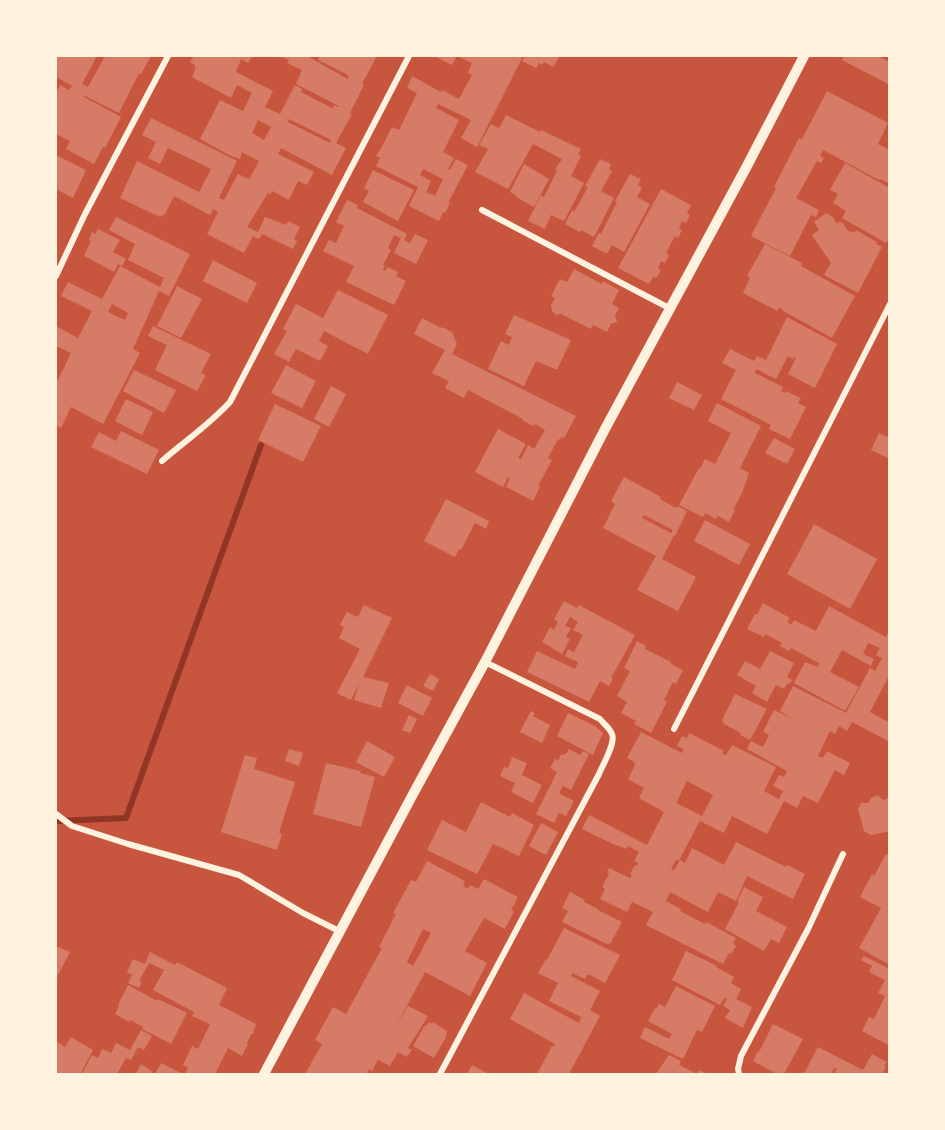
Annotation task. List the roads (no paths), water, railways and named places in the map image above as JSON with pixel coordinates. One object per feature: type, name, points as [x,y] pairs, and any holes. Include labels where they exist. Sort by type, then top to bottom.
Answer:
[{"type":"street","points":[[56,276],[85,214],[168,56]]},
{"type":"street","points":[[162,461],[216,417],[230,402],[409,56]]},
{"type":"street","points":[[264,1074],[485,662],[579,478],[804,56]]},
{"type":"street","points":[[482,210],[671,309]]},
{"type":"street","points":[[674,729],[890,304]]},
{"type":"street","points":[[441,1074],[599,774],[614,736],[600,719],[485,662]]},
{"type":"street","points":[[56,814],[72,826],[238,875],[340,932]]},
{"type":"street","points":[[739,1074],[741,1056],[843,854]]},
{"type":"waterway","points":[[56,821],[126,818],[261,445]]}]
